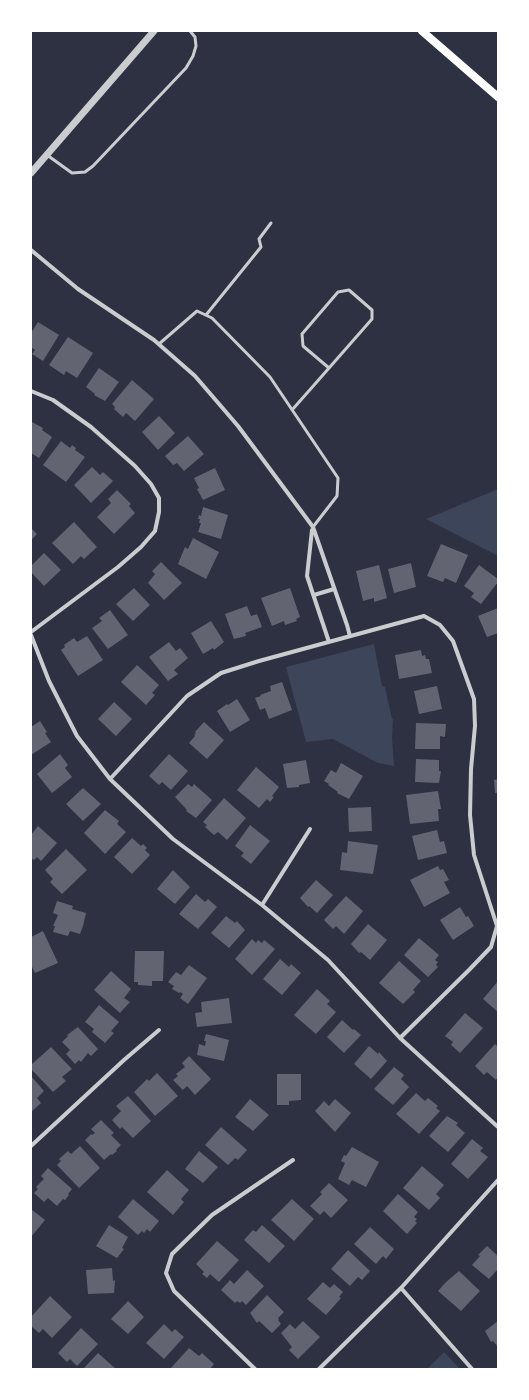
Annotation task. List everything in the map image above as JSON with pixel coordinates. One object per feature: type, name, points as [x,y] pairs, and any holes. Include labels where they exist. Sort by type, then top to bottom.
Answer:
[{"type":"main road","points":[[422,31],[498,97]]},
{"type":"street","points":[[31,173],[154,31]]},
{"type":"street","points":[[31,250],[78,289],[159,344],[195,376],[238,426],[312,527],[350,636]]},
{"type":"street","points":[[31,391],[53,400],[91,427],[136,466],[151,484],[159,498],[159,512],[155,531],[141,548],[31,634],[49,681],[77,736],[110,779],[173,839],[262,905],[328,960],[400,1038],[498,1126]]},
{"type":"street","points":[[312,527],[307,576],[329,642]]},
{"type":"street","points":[[314,595],[334,589]]},
{"type":"street","points":[[110,779],[187,696],[221,673],[259,661],[424,616],[440,625],[453,642],[474,699],[475,726],[471,769],[470,814],[474,855],[497,926],[491,947],[400,1038]]},
{"type":"street","points":[[262,905],[310,829]]},
{"type":"street","points":[[31,1146],[124,1060],[159,1030]]},
{"type":"street","points":[[255,1369],[174,1291],[166,1273],[172,1254],[212,1215],[293,1160]]},
{"type":"street","points":[[319,1369],[401,1288],[498,1180]]},
{"type":"street","points":[[401,1288],[472,1369]]},
{"type":"lane","points":[[47,155],[72,173],[85,172],[93,166],[186,68],[193,56],[196,46],[195,37],[190,31]]},
{"type":"lane","points":[[206,316],[261,247],[260,239],[271,223]]},
{"type":"lane","points":[[292,410],[329,368],[372,319],[372,310],[349,290],[338,292],[302,334],[303,346],[329,368]]},
{"type":"lane","points":[[159,344],[197,311],[212,318],[270,377],[338,478],[337,496],[312,527]]},
{"type":"shaded area","points":[[498,489],[498,556],[426,519]]},
{"type":"shaded area","points":[[374,644],[382,686],[385,687],[393,719],[392,738],[394,766],[378,763],[333,739],[306,742],[286,667]]},
{"type":"shaded area","points":[[444,1352],[460,1369],[427,1369]]},
{"type":"building","points":[[38,322],[59,335],[43,361],[32,354],[35,350],[31,347],[31,333]]},
{"type":"building","points":[[68,337],[93,353],[77,378],[66,371],[64,375],[49,365]]},
{"type":"building","points":[[99,368],[119,382],[105,401],[94,395],[95,394],[86,387]]},
{"type":"building","points":[[132,380],[154,399],[135,421],[126,413],[123,417],[114,409],[115,407],[112,404]]},
{"type":"building","points":[[159,416],[175,433],[158,450],[142,432]]},
{"type":"building","points":[[32,422],[43,428],[42,430],[52,437],[39,458],[31,453]]},
{"type":"building","points":[[188,436],[204,454],[184,471],[177,463],[173,465],[165,456]]},
{"type":"building","points":[[61,441],[70,448],[72,445],[76,448],[75,450],[85,457],[66,482],[43,465]]},
{"type":"building","points":[[92,467],[100,475],[103,472],[113,481],[91,503],[74,485]]},
{"type":"building","points":[[215,468],[225,490],[203,500],[197,489],[199,488],[194,478]]},
{"type":"building","points":[[117,490],[131,504],[129,506],[135,513],[114,534],[97,517],[111,503],[108,499]]},
{"type":"building","points":[[203,507],[228,515],[221,539],[198,532],[201,523],[199,523],[200,519],[198,519],[199,515],[201,516]]},
{"type":"building","points":[[74,522],[97,547],[84,559],[81,556],[73,564],[52,543]]},
{"type":"building","points":[[31,528],[37,534],[31,540]]},
{"type":"building","points":[[193,538],[219,552],[206,579],[178,564],[185,547],[188,549]]},
{"type":"building","points":[[441,544],[468,555],[456,583],[445,578],[443,582],[427,576]]},
{"type":"building","points":[[44,553],[61,570],[44,586],[31,572],[31,566]]},
{"type":"building","points":[[161,562],[182,583],[164,600],[148,583],[155,574],[152,571]]},
{"type":"building","points":[[411,563],[416,587],[394,593],[388,569]]},
{"type":"building","points":[[379,565],[387,598],[374,602],[374,598],[363,601],[356,571]]},
{"type":"building","points":[[479,565],[498,579],[498,582],[481,604],[471,597],[474,593],[464,586]]},
{"type":"building","points":[[134,588],[150,605],[133,621],[116,604]]},
{"type":"building","points":[[290,588],[300,617],[296,619],[297,621],[285,625],[284,621],[272,626],[261,598]]},
{"type":"building","points":[[247,606],[251,616],[257,614],[262,627],[245,633],[246,636],[234,639],[225,614]]},
{"type":"building","points":[[498,608],[498,633],[487,637],[478,616]]},
{"type":"building","points":[[110,610],[128,635],[108,649],[92,628],[102,621],[99,618]]},
{"type":"building","points":[[211,621],[224,642],[214,650],[213,648],[203,654],[191,633]]},
{"type":"building","points":[[87,636],[103,660],[78,676],[61,650],[65,647],[64,645],[74,638],[77,642]]},
{"type":"building","points":[[169,642],[176,651],[180,648],[188,658],[174,670],[178,674],[168,681],[149,657]]},
{"type":"building","points":[[421,650],[422,656],[425,655],[426,659],[429,659],[432,673],[399,679],[395,655]]},
{"type":"building","points":[[137,665],[159,685],[152,693],[155,695],[146,705],[121,682]]},
{"type":"building","points":[[282,682],[292,710],[269,719],[265,708],[260,710],[255,698],[271,691],[270,686]]},
{"type":"building","points":[[437,686],[442,709],[419,714],[414,691]]},
{"type":"building","points":[[237,699],[250,720],[230,732],[217,711]]},
{"type":"building","points":[[114,702],[132,719],[116,736],[98,719]]},
{"type":"building","points":[[40,721],[51,742],[31,755],[31,727]]},
{"type":"building","points":[[204,722],[224,740],[207,759],[189,743],[195,736],[195,732]]},
{"type":"building","points":[[416,723],[446,724],[445,737],[440,736],[440,749],[415,749]]},
{"type":"building","points":[[60,754],[68,765],[65,768],[72,777],[52,793],[37,774]]},
{"type":"building","points":[[169,754],[188,771],[171,790],[162,782],[159,785],[149,776]]},
{"type":"building","points":[[416,759],[439,760],[439,771],[441,771],[439,783],[415,782]]},
{"type":"building","points":[[306,760],[310,783],[299,785],[299,787],[287,788],[283,764]]},
{"type":"building","points":[[341,763],[363,776],[349,799],[337,793],[338,792],[324,781],[331,770],[336,773]]},
{"type":"building","points":[[256,767],[279,787],[272,796],[274,797],[270,802],[267,799],[259,808],[237,790]]},
{"type":"building","points":[[498,779],[498,793],[495,793],[494,780]]},
{"type":"building","points":[[188,784],[192,787],[194,784],[212,800],[196,818],[186,811],[187,810],[175,797]]},
{"type":"building","points":[[83,788],[101,804],[83,821],[66,804]]},
{"type":"building","points":[[438,791],[441,809],[438,809],[439,821],[410,824],[406,795]]},
{"type":"building","points":[[224,798],[246,818],[227,840],[218,832],[214,835],[205,827],[207,825],[203,822]]},
{"type":"building","points":[[371,807],[372,831],[349,832],[348,808]]},
{"type":"building","points":[[105,810],[119,821],[117,824],[126,832],[105,854],[84,833]]},
{"type":"building","points":[[250,825],[270,841],[251,864],[241,856],[244,853],[235,846]]},
{"type":"building","points":[[38,826],[57,843],[41,861],[37,857],[34,860],[31,858],[31,835]]},
{"type":"building","points":[[437,830],[440,842],[444,841],[447,853],[418,860],[412,836]]},
{"type":"building","points":[[132,838],[141,846],[143,844],[147,848],[145,850],[150,855],[132,874],[114,857]]},
{"type":"building","points":[[348,841],[378,845],[373,874],[340,870],[342,852],[347,853]]},
{"type":"building","points":[[66,849],[87,870],[62,894],[50,882],[53,879],[45,870]]},
{"type":"building","points":[[438,866],[440,870],[443,869],[449,880],[444,882],[450,893],[424,907],[410,880]]},
{"type":"building","points":[[173,870],[190,887],[175,904],[157,889]]},
{"type":"building","points":[[316,880],[333,895],[317,913],[309,906],[308,907],[300,898]]},
{"type":"building","points":[[196,894],[205,902],[208,899],[217,907],[198,929],[179,914]]},
{"type":"building","points":[[346,896],[363,911],[344,934],[336,926],[333,929],[324,920]]},
{"type":"building","points":[[57,901],[73,906],[72,909],[86,913],[80,934],[70,931],[68,936],[53,932],[55,926],[53,926],[58,915],[53,913]]},
{"type":"building","points":[[460,907],[474,926],[453,940],[440,920]]},
{"type":"building","points":[[226,916],[235,923],[237,921],[245,930],[229,948],[211,933]]},
{"type":"building","points":[[368,924],[387,940],[370,960],[361,952],[359,953],[351,944]]},
{"type":"building","points":[[43,931],[58,963],[35,973],[31,965],[31,937]]},
{"type":"building","points":[[419,938],[439,955],[435,960],[438,962],[436,965],[438,967],[428,977],[404,955]]},
{"type":"building","points":[[252,939],[256,943],[258,940],[262,943],[264,940],[275,949],[252,975],[235,959]]},
{"type":"building","points":[[135,951],[164,951],[163,981],[152,981],[152,986],[138,985],[138,982],[134,982]]},
{"type":"building","points":[[280,959],[289,967],[291,964],[301,973],[282,995],[263,979]]},
{"type":"building","points":[[399,961],[421,981],[413,990],[415,992],[403,1004],[379,983]]},
{"type":"building","points":[[189,965],[207,978],[188,1004],[180,998],[183,994],[172,989],[174,986],[168,982],[176,972],[181,975]]},
{"type":"building","points":[[111,971],[131,989],[124,998],[130,1002],[120,1013],[94,990]]},
{"type":"building","points":[[498,981],[498,1012],[483,999]]},
{"type":"building","points":[[317,989],[330,1001],[327,1004],[336,1012],[316,1034],[294,1015]]},
{"type":"building","points":[[229,998],[232,1023],[197,1027],[195,1013],[202,1012],[201,1002]]},
{"type":"building","points":[[99,1005],[119,1022],[111,1031],[114,1033],[105,1043],[92,1032],[94,1029],[85,1022]]},
{"type":"building","points":[[465,1013],[483,1028],[460,1053],[451,1045],[453,1042],[445,1036]]},
{"type":"building","points":[[342,1020],[361,1035],[344,1053],[327,1037]]},
{"type":"building","points":[[78,1027],[98,1049],[91,1056],[88,1053],[81,1062],[79,1060],[75,1064],[66,1054],[70,1050],[62,1042],[68,1036],[67,1035]]},
{"type":"building","points":[[206,1034],[229,1040],[224,1061],[197,1055],[199,1044],[205,1046],[206,1041],[204,1041]]},
{"type":"building","points":[[495,1044],[498,1047],[498,1080],[487,1072],[484,1075],[475,1066]]},
{"type":"building","points":[[369,1046],[378,1054],[379,1052],[387,1061],[371,1079],[354,1064]]},
{"type":"building","points":[[51,1047],[72,1069],[62,1077],[66,1081],[53,1092],[31,1069],[31,1065]]},
{"type":"building","points":[[189,1056],[211,1079],[195,1095],[187,1086],[183,1090],[173,1080],[178,1076],[176,1074],[185,1067],[182,1063]]},
{"type":"building","points":[[394,1067],[404,1075],[401,1079],[409,1087],[393,1105],[374,1089]]},
{"type":"building","points":[[157,1073],[178,1096],[155,1116],[134,1092],[147,1079],[149,1081]]},
{"type":"building","points":[[277,1074],[301,1074],[301,1100],[289,1101],[289,1105],[277,1105]]},
{"type":"building","points":[[31,1076],[44,1091],[37,1098],[41,1103],[31,1112]]},
{"type":"building","points":[[416,1093],[425,1101],[428,1098],[438,1106],[436,1108],[440,1111],[419,1134],[396,1114]]},
{"type":"building","points":[[128,1096],[151,1121],[133,1138],[122,1127],[120,1129],[112,1120],[121,1111],[116,1106]]},
{"type":"building","points":[[250,1099],[269,1115],[253,1131],[235,1117]]},
{"type":"building","points":[[335,1099],[351,1113],[335,1132],[315,1111],[324,1101],[329,1106]]},
{"type":"building","points":[[447,1116],[458,1123],[456,1125],[465,1133],[448,1152],[429,1136]]},
{"type":"building","points":[[101,1120],[114,1133],[111,1135],[121,1145],[116,1150],[117,1151],[104,1160],[85,1140],[91,1134],[92,1135],[95,1133],[91,1129]]},
{"type":"building","points":[[221,1127],[247,1150],[238,1160],[235,1158],[228,1165],[205,1145]]},
{"type":"building","points":[[472,1139],[483,1148],[480,1151],[488,1157],[468,1179],[451,1164]]},
{"type":"building","points":[[80,1146],[100,1168],[79,1188],[57,1165],[61,1161],[59,1159],[68,1151],[71,1154]]},
{"type":"building","points":[[352,1147],[379,1162],[366,1187],[352,1180],[349,1185],[338,1179],[345,1163],[341,1161],[344,1155],[346,1156]]},
{"type":"building","points":[[199,1151],[218,1167],[203,1183],[185,1169]]},
{"type":"building","points":[[422,1166],[444,1185],[436,1194],[440,1198],[429,1210],[403,1188]]},
{"type":"building","points":[[48,1168],[72,1189],[65,1200],[63,1199],[57,1206],[48,1198],[44,1202],[34,1193],[38,1189],[36,1187],[44,1179],[41,1176]]},
{"type":"building","points":[[167,1170],[189,1190],[181,1199],[184,1202],[173,1215],[147,1192]]},
{"type":"building","points":[[329,1183],[348,1200],[331,1218],[324,1211],[320,1215],[310,1206],[322,1194],[320,1192]]},
{"type":"building","points":[[398,1194],[418,1212],[414,1217],[417,1219],[415,1221],[417,1223],[407,1234],[383,1211]]},
{"type":"building","points":[[133,1199],[159,1221],[150,1232],[147,1229],[144,1233],[142,1231],[138,1235],[118,1217]]},
{"type":"building","points":[[292,1199],[314,1219],[294,1241],[271,1220]]},
{"type":"building","points":[[31,1209],[45,1220],[31,1237]]},
{"type":"building","points":[[109,1225],[128,1237],[122,1248],[124,1249],[117,1258],[96,1246]]},
{"type":"building","points":[[262,1225],[285,1246],[269,1263],[244,1240],[253,1230],[256,1232]]},
{"type":"building","points":[[370,1227],[394,1249],[386,1259],[383,1256],[376,1264],[354,1244]]},
{"type":"building","points":[[217,1241],[239,1260],[219,1282],[210,1274],[207,1278],[202,1274],[204,1272],[196,1264]]},
{"type":"building","points":[[487,1246],[498,1256],[498,1269],[489,1279],[472,1265],[480,1256],[478,1255]]},
{"type":"building","points":[[348,1250],[370,1271],[362,1280],[358,1277],[350,1286],[331,1269]]},
{"type":"building","points":[[112,1268],[113,1281],[115,1280],[114,1293],[88,1294],[86,1270]]},
{"type":"building","points":[[247,1270],[264,1286],[246,1305],[242,1301],[240,1303],[237,1301],[235,1303],[221,1290],[230,1280],[234,1284]]},
{"type":"building","points":[[459,1271],[480,1291],[461,1311],[438,1291]]},
{"type":"building","points":[[323,1282],[330,1288],[334,1284],[343,1292],[339,1297],[341,1298],[326,1315],[307,1299]]},
{"type":"building","points":[[267,1295],[284,1312],[278,1318],[281,1324],[272,1333],[259,1321],[257,1323],[250,1313]]},
{"type":"building","points":[[50,1296],[72,1317],[52,1338],[43,1329],[39,1333],[31,1326],[31,1317]]},
{"type":"building","points":[[128,1301],[144,1317],[128,1334],[111,1319]]},
{"type":"building","points":[[303,1321],[320,1337],[298,1359],[289,1350],[292,1347],[281,1333],[290,1324],[295,1329]]},
{"type":"building","points":[[498,1321],[498,1347],[493,1341],[491,1342],[485,1331]]},
{"type":"building","points":[[164,1324],[172,1332],[175,1329],[184,1337],[164,1359],[146,1343]]},
{"type":"building","points":[[81,1328],[98,1344],[77,1366],[70,1359],[67,1362],[58,1353]]},
{"type":"building","points":[[189,1348],[199,1356],[202,1353],[214,1364],[210,1369],[170,1369]]},
{"type":"building","points":[[98,1353],[116,1369],[83,1369]]}]
